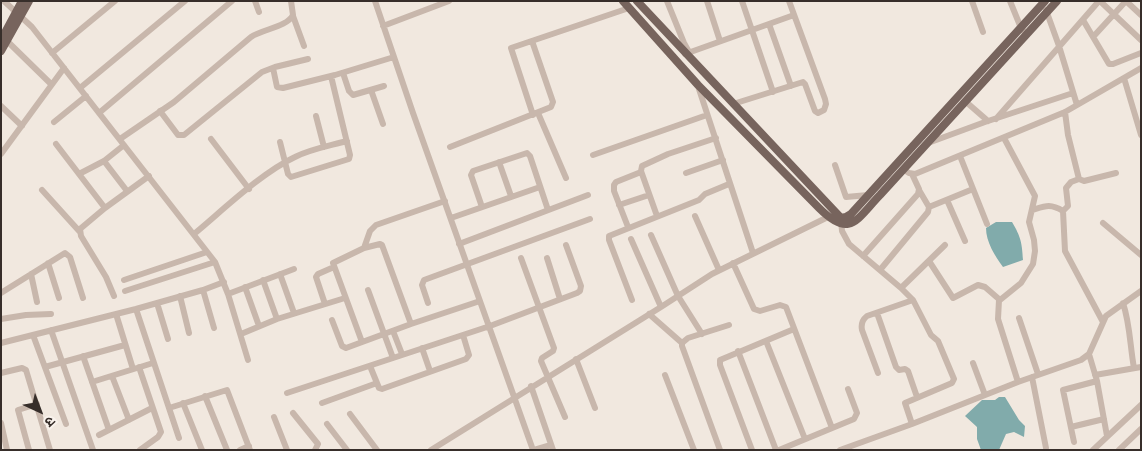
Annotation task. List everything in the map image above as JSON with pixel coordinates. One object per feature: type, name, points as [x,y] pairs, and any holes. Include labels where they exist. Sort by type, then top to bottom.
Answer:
[{"type":"main road","points":[[18,15],[22,1]]},
{"type":"main road","points":[[1,51],[4,39],[29,1]]},
{"type":"main road","points":[[622,1],[698,85],[828,217],[848,224],[855,221],[926,143],[930,133],[1044,2]]},
{"type":"main road","points":[[637,1],[841,222]]},
{"type":"main road","points":[[841,222],[930,133],[965,101],[1057,1]]},
{"type":"main road","points":[[687,72],[695,64]]},
{"type":"street","points":[[4,1],[32,27],[215,262],[224,282],[248,360]]},
{"type":"street","points":[[52,53],[115,1]]},
{"type":"street","points":[[80,88],[185,1]]},
{"type":"street","points":[[99,113],[232,1]]},
{"type":"street","points":[[255,1],[259,12]]},
{"type":"street","points":[[291,1],[292,16],[304,46]]},
{"type":"street","points":[[375,1],[533,450],[552,447],[531,386]]},
{"type":"street","points":[[383,26],[449,1]]},
{"type":"street","points":[[667,1],[687,53],[794,15]]},
{"type":"street","points":[[707,1],[720,40]]},
{"type":"street","points":[[742,1],[773,92]]},
{"type":"street","points":[[733,104],[804,83],[815,111],[818,113],[824,110],[825,99],[789,1]]},
{"type":"street","points":[[972,1],[983,32]]},
{"type":"street","points":[[1010,1],[1021,28],[1027,35]]},
{"type":"street","points":[[996,118],[1100,1],[1141,40]]},
{"type":"street","points":[[1093,37],[1126,1],[1141,14]]},
{"type":"street","points":[[1044,2],[1077,105]]},
{"type":"street","points":[[566,178],[535,114],[511,50],[514,46],[629,8]]},
{"type":"street","points":[[79,174],[104,161],[122,142],[251,37],[290,20],[292,16]]},
{"type":"street","points":[[1082,20],[1107,63],[1111,65],[1141,52]]},
{"type":"street","points":[[769,24],[791,86]]},
{"type":"street","points":[[4,39],[51,84]]},
{"type":"street","points":[[450,147],[551,107],[553,102],[532,41]]},
{"type":"street","points":[[273,68],[279,88],[343,73],[394,57]]},
{"type":"street","points":[[160,111],[178,134],[180,136],[184,135],[254,79],[273,68],[308,59]]},
{"type":"street","points":[[1,154],[64,68]]},
{"type":"street","points":[[912,174],[1065,112],[1140,70]]},
{"type":"street","points":[[343,73],[351,94],[357,95],[384,86]]},
{"type":"street","points":[[280,142],[288,174],[291,177],[348,160],[350,155],[331,76]]},
{"type":"street","points":[[1124,78],[1138,114],[1141,135]]},
{"type":"street","points":[[698,85],[753,253]]},
{"type":"street","points":[[371,90],[383,124]]},
{"type":"street","points":[[926,143],[1073,93]]},
{"type":"street","points":[[54,122],[86,96]]},
{"type":"street","points":[[965,101],[988,121]]},
{"type":"street","points":[[1,106],[22,126]]},
{"type":"street","points":[[1065,112],[1068,135],[1079,179]]},
{"type":"street","points":[[593,155],[707,115]]},
{"type":"street","points":[[316,116],[324,147]]},
{"type":"street","points":[[657,216],[641,172],[642,166],[716,138]]},
{"type":"street","points":[[1004,138],[1035,196],[1029,222],[1035,247],[1033,264],[1021,283],[999,300],[998,319],[1018,382]]},
{"type":"street","points":[[211,139],[249,189]]},
{"type":"street","points":[[194,234],[285,162],[296,156],[347,141]]},
{"type":"street","points":[[56,144],[105,208]]},
{"type":"street","points":[[482,207],[472,172],[526,153],[530,156],[548,210]]},
{"type":"street","points":[[960,156],[987,224]]},
{"type":"street","points":[[686,173],[723,160]]},
{"type":"street","points":[[104,161],[127,191]]},
{"type":"street","points":[[499,162],[511,196]]},
{"type":"street","points":[[835,165],[846,197],[868,195]]},
{"type":"street","points":[[880,270],[928,212],[929,207],[912,174],[903,169]]},
{"type":"street","points":[[628,227],[614,185],[641,172]]},
{"type":"street","points":[[1103,322],[1067,258],[1063,240],[1063,211],[1068,206],[1066,188],[1071,182],[1079,179],[1084,181],[1116,174]]},
{"type":"street","points":[[80,232],[83,225],[149,176]]},
{"type":"street","points":[[632,300],[608,238],[611,234],[699,200],[705,194],[729,184]]},
{"type":"street","points":[[451,218],[540,186]]},
{"type":"street","points":[[929,207],[973,189]]},
{"type":"street","points":[[42,190],[80,232],[114,296]]},
{"type":"street","points":[[863,256],[918,194],[919,190]]},
{"type":"street","points":[[459,244],[588,195]]},
{"type":"street","points":[[620,205],[649,195]]},
{"type":"street","points":[[947,200],[965,240]]},
{"type":"street","points":[[364,248],[370,231],[376,225],[444,201]]},
{"type":"street","points":[[1032,210],[1054,206],[1063,211]]},
{"type":"street","points":[[695,216],[719,270]]},
{"type":"street","points":[[431,450],[719,270],[828,217]]},
{"type":"street","points":[[428,303],[422,282],[466,263],[590,219]]},
{"type":"street","points":[[841,222],[844,238],[849,244],[913,300],[931,335],[938,342],[954,380],[952,383],[904,404],[912,424]]},
{"type":"street","points":[[1103,223],[1141,255]]},
{"type":"street","points":[[651,235],[678,296],[702,334]]},
{"type":"street","points":[[631,239],[660,307]]},
{"type":"street","points":[[362,342],[333,263],[364,248],[382,245],[411,324]]},
{"type":"street","points":[[287,393],[490,326],[577,293],[581,288],[566,245]]},
{"type":"street","points":[[901,288],[945,245]]},
{"type":"street","points":[[124,280],[207,252]]},
{"type":"street","points":[[1,293],[63,253],[69,255],[83,298]]},
{"type":"street","points":[[521,258],[554,348],[541,360],[565,417]]},
{"type":"street","points":[[547,258],[560,299]]},
{"type":"street","points":[[929,261],[951,298],[978,285],[985,287],[999,300]]},
{"type":"street","points":[[124,291],[215,262]]},
{"type":"street","points":[[48,263],[59,298]]},
{"type":"street","points":[[733,263],[754,309],[760,311],[783,305],[787,309],[832,428]]},
{"type":"street","points":[[324,304],[316,277],[318,274],[334,267]]},
{"type":"street","points":[[228,294],[294,269]]},
{"type":"street","points":[[31,274],[37,302]]},
{"type":"street","points":[[280,274],[294,313]]},
{"type":"street","points":[[263,280],[277,319]]},
{"type":"street","points":[[1,343],[136,309],[224,282]]},
{"type":"street","points":[[245,287],[259,326]]},
{"type":"street","points":[[203,290],[214,328]]},
{"type":"street","points":[[368,290],[392,358]]},
{"type":"street","points":[[840,450],[912,424],[1035,375],[1081,360],[1089,354],[1108,314],[1141,291]]},
{"type":"street","points":[[180,296],[190,333]]},
{"type":"street","points":[[240,334],[294,313],[345,298]]},
{"type":"street","points":[[878,373],[861,327],[864,318],[913,300]]},
{"type":"street","points":[[332,320],[344,348],[480,301]]},
{"type":"street","points":[[157,303],[168,339]]},
{"type":"street","points":[[1074,442],[1063,390],[1096,378],[1137,367],[1128,332],[1129,324],[1122,304]]},
{"type":"street","points":[[136,309],[179,438]]},
{"type":"street","points":[[877,313],[896,367],[899,370],[905,369],[908,371],[917,397]]},
{"type":"street","points":[[1,319],[51,314]]},
{"type":"street","points":[[116,314],[126,345],[160,429],[160,435],[140,450]]},
{"type":"street","points":[[649,314],[682,343],[720,450]]},
{"type":"street","points":[[1018,318],[1035,375],[1046,448]]},
{"type":"street","points":[[682,343],[688,338],[729,325]]},
{"type":"street","points":[[752,450],[720,365],[722,358],[794,329]]},
{"type":"street","points":[[51,330],[93,450]]},
{"type":"street","points":[[393,331],[402,354]]},
{"type":"street","points":[[370,366],[379,388],[382,390],[468,357],[469,353],[463,334]]},
{"type":"street","points":[[33,335],[66,424]]},
{"type":"street","points":[[766,341],[805,439]]},
{"type":"street","points":[[45,367],[126,345]]},
{"type":"street","points":[[422,348],[430,372]]},
{"type":"street","points":[[738,351],[778,450],[856,418],[857,413],[848,389]]},
{"type":"street","points":[[1089,354],[1108,436]]},
{"type":"street","points":[[83,356],[109,430]]},
{"type":"street","points":[[576,359],[595,408]]},
{"type":"street","points":[[92,382],[153,362]]},
{"type":"street","points":[[973,363],[985,395]]},
{"type":"street","points":[[1,373],[25,369],[27,372],[50,450]]},
{"type":"street","points":[[665,375],[694,450]]},
{"type":"street","points":[[112,376],[129,420]]},
{"type":"street","points":[[322,403],[377,383]]},
{"type":"street","points":[[169,408],[224,390],[228,391],[250,448],[240,450]]},
{"type":"street","points":[[205,396],[227,450]]},
{"type":"street","points":[[183,403],[202,450]]},
{"type":"street","points":[[29,450],[18,410],[37,404]]},
{"type":"street","points":[[1093,450],[1141,405]]},
{"type":"street","points":[[99,435],[152,408]]},
{"type":"street","points":[[293,413],[318,444],[315,450]]},
{"type":"street","points":[[350,414],[377,450]]},
{"type":"street","points":[[274,417],[287,450]]},
{"type":"street","points":[[1072,427],[1104,419]]},
{"type":"street","points":[[1,423],[7,450]]},
{"type":"street","points":[[328,424],[348,450]]},
{"type":"street","points":[[1119,450],[1141,429]]},
{"type":"street","points":[[858,443],[861,450]]},
{"type":"water","points":[[996,222],[1012,222],[1020,240],[1023,260],[1003,267],[1000,263],[991,249],[986,233],[986,228]]},
{"type":"water","points":[[999,397],[1005,397],[1019,420],[1025,426],[1024,437],[1014,432],[1006,434],[999,450],[981,450],[977,439],[977,427],[965,416],[982,400],[995,400]]}]
